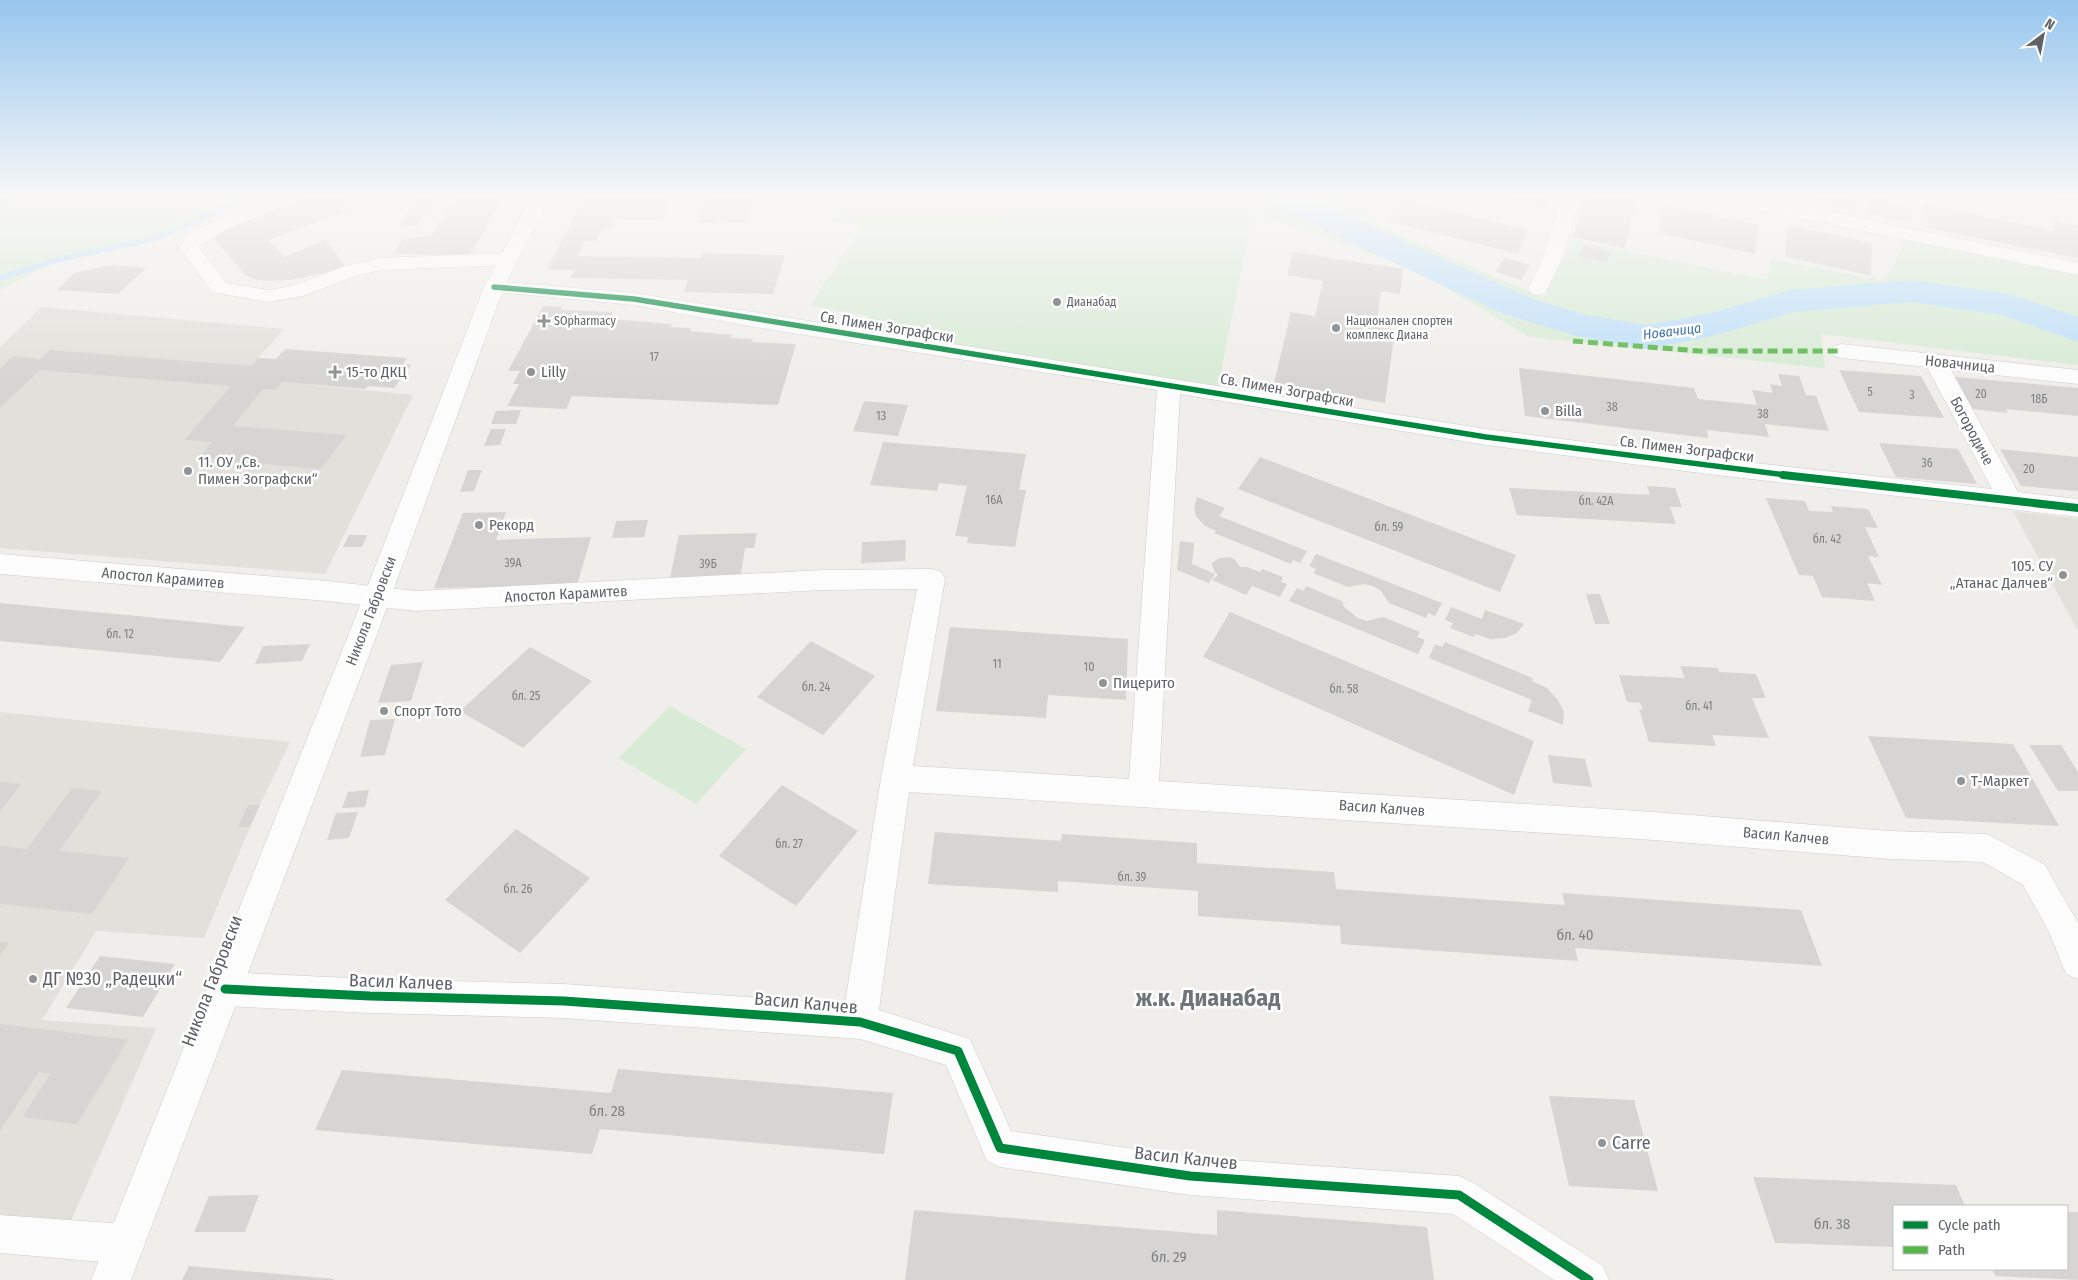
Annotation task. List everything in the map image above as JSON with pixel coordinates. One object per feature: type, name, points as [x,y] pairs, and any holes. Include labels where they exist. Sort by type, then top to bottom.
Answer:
[{"type":"street","points":[[197,258],[219,288],[268,296],[296,292],[352,270],[381,264],[507,259]]},
{"type":"street","points":[[1538,289],[1553,258]]},
{"type":"street","points":[[2023,258],[2078,269]]},
{"type":"street","name":"Никола Габровски","points":[[111,1280],[377,597],[494,287],[507,259]]},
{"type":"street","name":"Св. Пимен Зографски","points":[[494,287],[634,299],[772,323],[1496,438],[1708,466],[2078,508]]},
{"type":"street","name":"Новачница","points":[[1842,351],[2078,377]]},
{"type":"street","name":"Богородиче","points":[[1935,361],[2010,500]]},
{"type":"street","points":[[1143,794],[1169,385]]},
{"type":"street","name":"Апостол Карамитев","points":[[0,564],[416,602],[824,580],[932,579],[896,778]]},
{"type":"street","name":"Васил Калчев","points":[[860,1022],[896,778],[1654,826],[1890,845],[1987,848],[2034,875],[2070,925],[2078,964]]},
{"type":"street","name":"Васил Калчев","points":[[225,989],[370,996],[564,1001],[860,1022],[958,1051],[1000,1148],[1190,1176],[1459,1195],[1589,1280]]},
{"type":"street","points":[[0,1234],[126,1244]]},
{"type":"shaded area","name":"11. ОУ „Св. Пимен Зографски“","points":[[42,307],[284,329],[252,365],[252,388],[276,390],[282,382],[413,395],[325,574],[0,548],[0,347]]},
{"type":"shaded area","name":"105. СУ „Атанас Далчев“","points":[[2013,511],[2078,519],[2078,631]]},
{"type":"shaded area","name":"ДГ №30 „Радецки“","points":[[0,712],[290,742],[260,805],[248,805],[237,826],[250,827],[204,938],[96,931],[42,1020],[156,1028],[71,1221],[0,1216]]},
{"type":"green space","points":[[0,258],[81,258],[48,265],[0,290]]},
{"type":"green space","points":[[841,258],[1244,258],[1217,392],[859,337],[870,316],[810,306]]},
{"type":"green space","points":[[1382,258],[1451,258],[1544,298],[1563,258],[1658,258],[1767,280],[1771,259],[1885,281],[1896,258],[2023,258],[2078,269],[2078,365],[1821,334],[1825,368],[1530,337],[1412,268]]},
{"type":"green space","points":[[670,706],[746,749],[696,804],[619,758]]},
{"type":"building","points":[[230,258],[339,258],[347,268],[290,280],[267,281],[253,279],[243,273]]},
{"type":"building","points":[[553,258],[784,258],[773,294],[684,292],[688,280],[570,278],[574,270],[547,269]]},
{"type":"building","name":"Национален спортен комплекс Диана","points":[[1292,258],[1330,258],[1403,269],[1400,294],[1381,291],[1376,326],[1395,330],[1385,403],[1274,383],[1291,312],[1315,316],[1323,281],[1287,275]]},
{"type":"building","points":[[1505,258],[1530,265],[1521,280],[1495,272]]},
{"type":"building","points":[[1582,258],[1608,258],[1607,263]]},
{"type":"building","points":[[1792,258],[1872,258],[1871,276]]},
{"type":"building","points":[[111,265],[146,268],[118,294],[57,290],[74,273]]},
{"type":"building","points":[[543,306],[562,307],[561,310],[613,312],[610,319],[672,324],[670,327],[691,328],[690,331],[732,335],[730,338],[753,339],[752,342],[796,344],[778,405],[572,396],[566,409],[507,406],[519,384],[513,384],[520,371],[508,371]]},
{"type":"building","points":[[285,349],[407,358],[403,364],[411,365],[394,388],[368,386],[365,389],[282,382],[276,390],[263,389],[233,426],[346,435],[321,469],[199,458],[212,442],[184,440],[231,386],[40,370],[0,408],[0,369],[13,356],[40,359],[50,350],[251,366],[258,358],[276,359]]},
{"type":"building","points":[[1519,368],[1694,388],[1698,399],[1757,405],[1752,390],[1773,393],[1770,384],[1782,386],[1778,374],[1799,376],[1806,395],[1816,396],[1829,431],[1765,424],[1769,437],[1707,430],[1708,438],[1525,416]]},
{"type":"building","points":[[1839,370],[1921,376],[1944,418],[1859,412]]},
{"type":"building","points":[[1955,377],[2078,388],[2078,416],[2006,409],[2008,413],[1972,409]]},
{"type":"building","points":[[864,401],[908,405],[898,436],[853,431]]},
{"type":"building","points":[[521,410],[516,424],[491,424],[496,411]]},
{"type":"building","points":[[491,429],[506,429],[500,445],[484,446]]},
{"type":"building","points":[[883,442],[1026,454],[1019,490],[1026,490],[1015,547],[967,543],[968,537],[955,536],[967,486],[939,483],[937,491],[870,485]]},
{"type":"building","points":[[1879,443],[1958,449],[1977,484],[1896,477]]},
{"type":"building","points":[[2000,449],[2078,457],[2078,491],[2021,486]]},
{"type":"building","points":[[1260,457],[1516,555],[1500,592],[1238,489]]},
{"type":"building","points":[[468,470],[482,470],[474,491],[460,492]]},
{"type":"building","points":[[1647,486],[1675,488],[1682,507],[1670,507],[1676,524],[1517,515],[1509,488],[1650,495]]},
{"type":"building","points":[[1197,497],[1225,508],[1219,516],[1307,551],[1300,563],[1293,560],[1291,564],[1214,533],[1216,531],[1204,525],[1196,516],[1194,507]]},
{"type":"building","points":[[1766,498],[1805,501],[1809,511],[1833,512],[1831,506],[1868,509],[1878,528],[1865,527],[1879,557],[1868,556],[1882,585],[1867,583],[1875,601],[1822,597],[1813,576],[1799,575]]},
{"type":"building","points":[[506,512],[496,540],[591,537],[577,585],[434,588],[463,513]]},
{"type":"building","points":[[648,520],[644,537],[612,538],[616,521]]},
{"type":"building","points":[[757,533],[754,548],[745,548],[740,580],[669,582],[679,535]]},
{"type":"building","points":[[349,535],[367,535],[362,547],[343,547]]},
{"type":"building","points":[[906,540],[905,561],[861,563],[862,542]]},
{"type":"building","points":[[1180,541],[1194,543],[1192,564],[1215,574],[1209,583],[1177,570]]},
{"type":"building","points":[[1316,554],[1442,603],[1435,616],[1428,613],[1426,618],[1389,603],[1381,591],[1373,586],[1364,584],[1348,587],[1313,573],[1316,569],[1309,566]]},
{"type":"building","points":[[1230,557],[1240,567],[1247,567],[1260,572],[1262,569],[1283,577],[1281,582],[1287,584],[1280,597],[1252,586],[1246,595],[1212,580],[1218,575],[1214,571],[1212,563],[1219,558]]},
{"type":"building","points":[[1306,586],[1342,601],[1344,607],[1358,618],[1367,621],[1383,617],[1420,632],[1417,637],[1425,640],[1418,654],[1289,601],[1297,588],[1304,591]]},
{"type":"building","points":[[1586,594],[1600,594],[1610,624],[1595,624]]},
{"type":"building","points":[[0,603],[245,627],[220,662],[0,641]]},
{"type":"building","points":[[1451,607],[1482,619],[1485,610],[1524,624],[1517,633],[1505,638],[1490,639],[1475,634],[1474,637],[1450,628],[1453,623],[1445,620]]},
{"type":"building","points":[[1230,612],[1534,741],[1514,795],[1203,657]]},
{"type":"building","points":[[950,627],[1128,639],[1126,700],[1048,695],[1046,718],[936,711]]},
{"type":"building","points":[[811,641],[875,676],[823,735],[757,697]]},
{"type":"building","points":[[1445,642],[1533,678],[1532,681],[1547,688],[1558,700],[1564,712],[1563,725],[1528,711],[1532,700],[1429,658],[1435,644],[1442,647]]},
{"type":"building","points":[[310,644],[302,661],[255,664],[263,646]]},
{"type":"building","points":[[530,647],[592,681],[523,748],[460,711]]},
{"type":"building","points":[[423,662],[411,701],[378,703],[391,665]]},
{"type":"building","points":[[1680,666],[1718,668],[1719,672],[1756,674],[1766,698],[1752,698],[1769,738],[1712,735],[1716,746],[1649,742],[1639,709],[1643,710],[1640,703],[1627,702],[1619,675],[1685,678]]},
{"type":"building","points":[[395,719],[385,755],[360,757],[370,720]]},
{"type":"building","name":"Т-Маркет","points":[[1868,736],[2013,744],[2059,826],[1906,818]]},
{"type":"building","points":[[2029,745],[2061,745],[2078,772],[2078,791],[2058,791]]},
{"type":"building","points":[[1548,755],[1585,759],[1592,787],[1553,783]]},
{"type":"building","points":[[0,782],[21,784],[0,812]]},
{"type":"building","points":[[782,785],[858,831],[796,906],[719,856]]},
{"type":"building","points":[[72,788],[102,791],[59,851],[129,858],[92,914],[0,904],[0,846],[27,849]]},
{"type":"building","points":[[369,790],[365,807],[342,808],[348,792]]},
{"type":"building","points":[[248,805],[260,805],[250,827],[237,827]]},
{"type":"building","points":[[358,812],[349,838],[327,840],[336,813]]},
{"type":"building","points":[[516,829],[590,878],[520,953],[445,900]]},
{"type":"building","points":[[935,832],[1061,841],[1062,834],[1197,843],[1197,863],[1334,872],[1336,889],[1565,905],[1562,893],[1801,910],[1822,966],[1575,948],[1578,961],[1341,944],[1340,926],[1198,916],[1198,891],[1058,881],[1058,892],[928,884]]},
{"type":"building","points":[[0,942],[9,943],[0,956]]},
{"type":"building","points":[[100,956],[175,964],[143,1017],[66,1008]]},
{"type":"building","points":[[0,1024],[128,1040],[77,1124],[23,1117],[50,1074],[39,1072],[0,1131]]},
{"type":"building","points":[[618,1069],[893,1093],[884,1154],[600,1129],[592,1154],[315,1130],[342,1070],[611,1093]]},
{"type":"building","name":"Carre","points":[[1549,1096],[1634,1100],[1658,1191],[1569,1186]]},
{"type":"building","points":[[1753,1177],[1956,1185],[1965,1205],[1893,1205],[1893,1247],[1775,1243]]},
{"type":"building","points":[[259,1195],[245,1232],[194,1232],[209,1196]]},
{"type":"building","points":[[914,1210],[1217,1235],[1217,1210],[1427,1227],[1434,1280],[905,1280]]},
{"type":"building","points":[[2068,1212],[2078,1212],[2078,1280],[1995,1276],[1992,1270],[2068,1270]]},
{"type":"building","points":[[189,1266],[334,1279],[334,1280],[182,1280]]},
{"type":"waterway","points":[[0,278],[66,258]]},
{"type":"waterway","name":"Новачица","points":[[1412,258],[1514,305],[1577,325],[1646,337],[1713,325],[1790,301],[1911,291],[2009,305],[2078,330]]},
{"type":"marked path","points":[[1573,341],[1700,351],[1842,351]]},
{"type":"cycle path","points":[[494,287],[634,299],[1486,437],[1708,466],[2078,508]]},
{"type":"cycle path","points":[[225,989],[370,996],[564,1001],[860,1022],[958,1051],[1000,1148],[1190,1176],[1459,1195],[1589,1280]]},
{"type":"place","name":"Дианабад","points":[[1057,302]]},
{"type":"place","name":"SOpharmacy","points":[[544,321]]},
{"type":"place","name":"Национален спортен комплекс Диана","points":[[1336,328]]},
{"type":"place","name":"15-то ДКЦ","points":[[335,372]]},
{"type":"place","name":"Lilly","points":[[531,372]]},
{"type":"place","name":"Billa","points":[[1545,411]]},
{"type":"place","name":"11. ОУ „Св. Пимен Зографски“","points":[[188,471]]},
{"type":"place","name":"Рекорд","points":[[479,525]]},
{"type":"place","name":"105. СУ „Атанас Далчев“","points":[[2063,575]]},
{"type":"place","name":"Пицерито","points":[[1103,683]]},
{"type":"place","name":"Спорт Тото","points":[[384,711]]},
{"type":"place","name":"Т-Маркет","points":[[1961,781]]},
{"type":"place","name":"ДГ №30 „Радецки“","points":[[33,979]]},
{"type":"place","name":"Carre","points":[[1602,1143]]},
{"type":"district","name":"ж.к. Дианабад","points":[[1208,998]]}]
